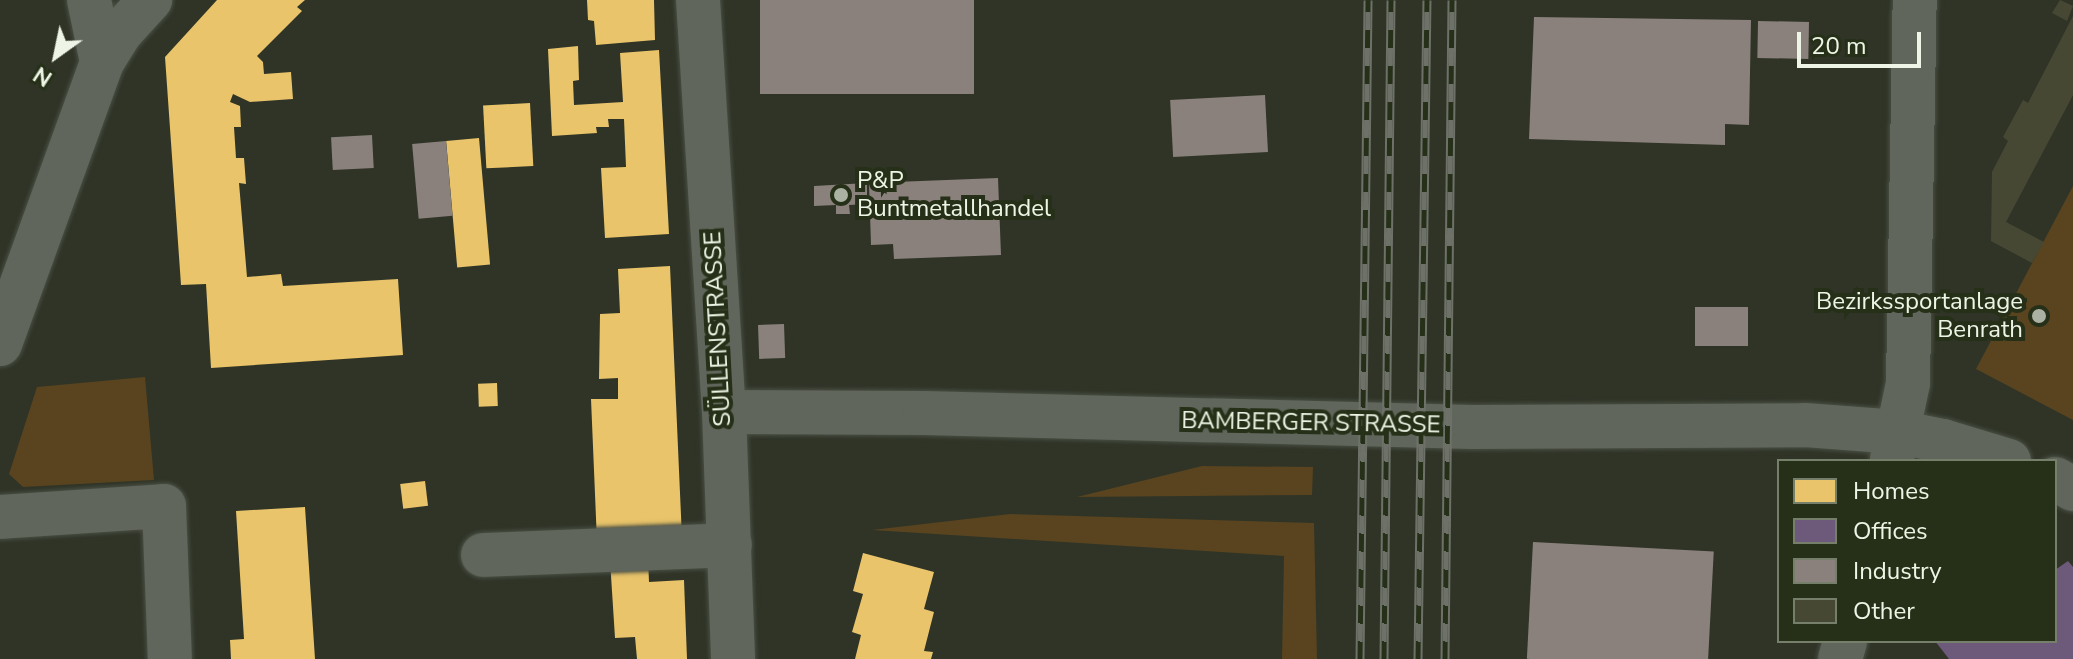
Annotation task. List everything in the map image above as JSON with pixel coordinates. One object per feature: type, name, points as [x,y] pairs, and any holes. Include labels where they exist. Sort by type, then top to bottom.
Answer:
[{"type":"street","points":[[89,0],[102,62]]},
{"type":"street","points":[[0,344],[102,62],[120,33],[150,0]]},
{"type":"street","name":"SÜLLENSTRASSE","points":[[698,0],[724,412],[733,659]]},
{"type":"street","points":[[1895,447],[1908,383],[1915,0]]},
{"type":"street","name":"BAMBERGER STRASSE","points":[[724,412],[925,413],[1472,427],[1805,425],[1895,447],[1943,441],[2002,459]]},
{"type":"street","points":[[0,517],[164,506],[170,659]]},
{"type":"street","points":[[483,555],[730,545]]},
{"type":"shaded area","name":"Bezirkssportanlage Benrath","points":[[2073,186],[2073,420],[1976,369]]},
{"type":"shaded area","points":[[145,377],[154,480],[23,487],[9,474],[37,387]]},
{"type":"shaded area","points":[[1202,466],[1313,467],[1312,495],[1077,497]]},
{"type":"shaded area","points":[[1010,514],[1314,523],[1317,659],[1282,659],[1284,556],[872,530]]},
{"type":"building: Homes","points":[[217,0],[305,0],[297,7],[302,11],[257,56],[263,62],[264,74],[291,72],[293,99],[250,102],[233,94],[230,102],[240,106],[241,127],[234,127],[236,158],[244,158],[246,184],[239,183],[247,277],[281,274],[283,286],[398,279],[403,355],[211,368],[206,284],[181,285],[165,57]]},
{"type":"building: Homes","points":[[587,0],[654,0],[655,40],[596,45],[594,21],[588,20]]},
{"type":"building: Homes","points":[[578,46],[579,80],[573,81],[574,105],[623,102],[620,53],[659,50],[669,234],[605,238],[601,168],[626,167],[624,119],[608,119],[609,127],[596,127],[597,133],[552,136],[548,49]]},
{"type":"building: Homes","points":[[530,103],[533,166],[486,168],[483,105]]},
{"type":"building: Homes","points":[[479,138],[490,265],[457,267],[446,141]]},
{"type":"building: Homes","points":[[670,266],[682,538],[597,542],[591,399],[618,399],[618,378],[599,379],[600,314],[620,313],[618,269]]},
{"type":"building: Homes","points":[[497,383],[498,406],[479,407],[478,384]]},
{"type":"building: Homes","points":[[425,481],[428,506],[403,509],[400,484]]},
{"type":"building: Homes","points":[[305,507],[315,659],[231,659],[230,640],[244,639],[236,511]]},
{"type":"building: Homes","points":[[863,553],[934,572],[924,609],[934,612],[924,651],[933,652],[931,659],[855,659],[861,635],[852,632],[863,594],[853,591]]},
{"type":"building: Homes","points":[[648,558],[649,582],[684,580],[687,659],[637,659],[635,637],[615,638],[610,560]]},
{"type":"building: Offices","points":[[2068,561],[2073,567],[2073,659],[1949,659],[1937,643],[2057,643],[2057,569]]},
{"type":"building: Industry","points":[[760,0],[974,0],[974,94],[760,94]]},
{"type":"building: Industry","points":[[1534,17],[1751,20],[1749,125],[1725,124],[1725,145],[1529,139]]},
{"type":"building: Industry","points":[[1758,21],[1809,22],[1808,59],[1757,58]]},
{"type":"building: Industry","points":[[1265,95],[1268,152],[1173,157],[1170,100]]},
{"type":"building: Industry","points":[[372,135],[374,168],[333,170],[331,137]]},
{"type":"building: Industry","points":[[446,141],[453,216],[419,219],[412,144]]},
{"type":"building: Industry","points":[[998,178],[1001,255],[894,259],[893,244],[871,245],[869,183]]},
{"type":"building: Industry","name":"P&P Buntmetallhandel","points":[[867,183],[867,204],[849,205],[850,214],[836,214],[836,205],[814,206],[814,186]]},
{"type":"building: Industry","points":[[1695,307],[1748,307],[1748,346],[1695,346]]},
{"type":"building: Industry","points":[[784,324],[785,358],[759,359],[758,325]]},
{"type":"building: Industry","points":[[1533,542],[1714,551],[1708,659],[1527,659]]},
{"type":"building: Other","points":[[2060,0],[2073,6],[2067,21],[2052,13]]},
{"type":"building: Other","points":[[2073,16],[2073,95],[2006,222],[2044,242],[2032,263],[1991,241],[1992,172],[2008,141],[2003,137],[2023,100],[2028,103]]},
{"type":"railway","points":[[1360,659],[1368,0]]},
{"type":"railway","points":[[1384,659],[1391,0]]},
{"type":"railway","points":[[1418,659],[1427,0]]},
{"type":"railway","points":[[1445,659],[1452,0]]},
{"type":"place","name":"P&P Buntmetallhandel","points":[[841,195]]},
{"type":"place","name":"Bezirkssportanlage Benrath","points":[[2039,316]]}]
